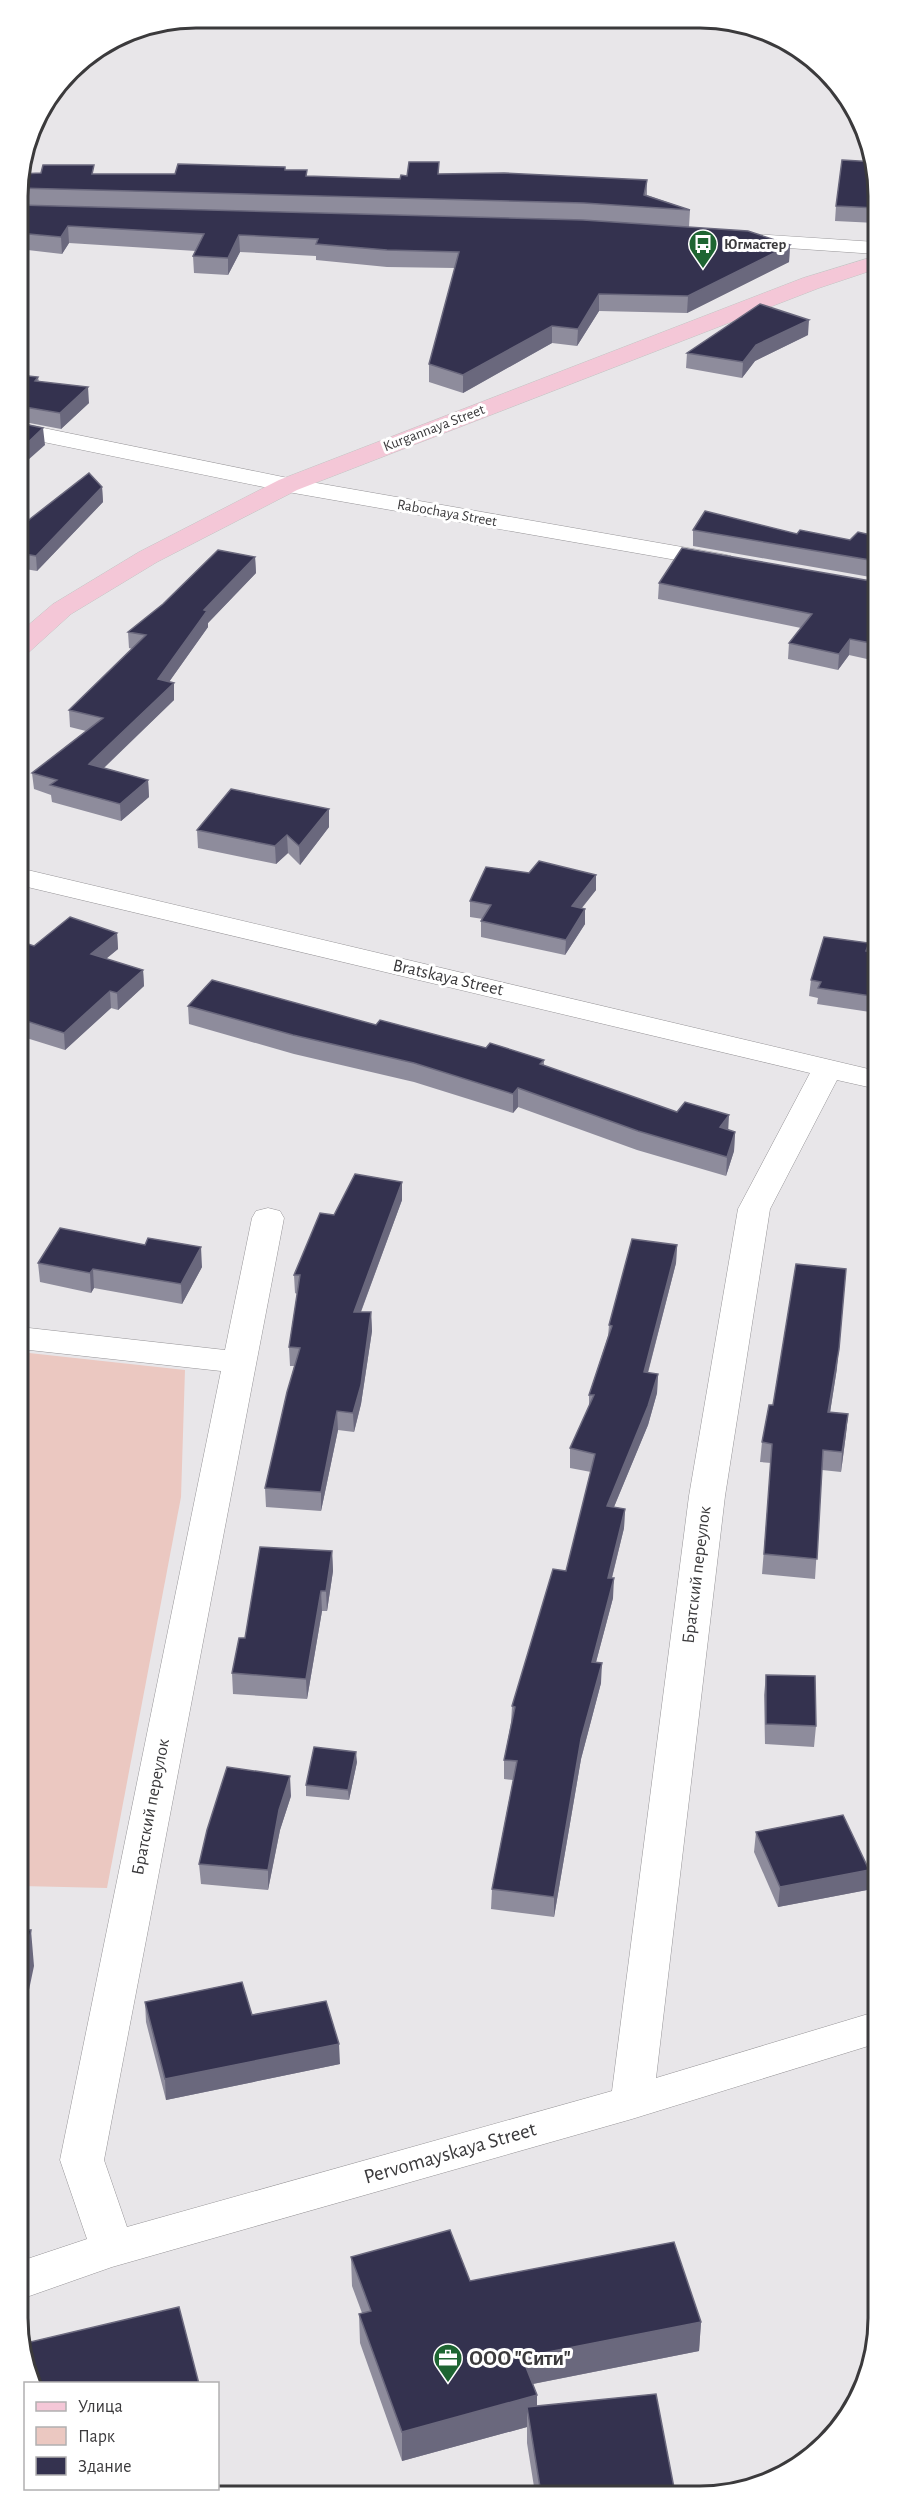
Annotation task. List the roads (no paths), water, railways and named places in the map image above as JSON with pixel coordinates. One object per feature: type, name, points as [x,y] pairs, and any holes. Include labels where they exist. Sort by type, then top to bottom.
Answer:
[{"type":"main road","name":"Kurgannaya Street","points":[[29,638],[62,609],[148,556],[288,485],[811,283],[868,265]]},
{"type":"street","points":[[712,237],[868,247]]},
{"type":"street","name":"Rabochaya Street","points":[[29,432],[288,485],[747,566]]},
{"type":"street","name":"Bratskaya Street","points":[[29,878],[868,1078]]},
{"type":"street","name":"Братский переулок","points":[[632,2102],[707,1496],[754,1209],[828,1068]]},
{"type":"street","name":"Братский переулок","points":[[112,2249],[82,2160],[268,1218]]},
{"type":"street","points":[[28,1339],[239,1362]]},
{"type":"street","name":"Pervomayskaya Street","points":[[28,2278],[112,2249],[632,2102],[868,2030]]},
{"type":"place","name":"Югмастер","points":[[703,270]]},
{"type":"place","name":"ООО \"Сити\"","points":[[448,2384]]}]
